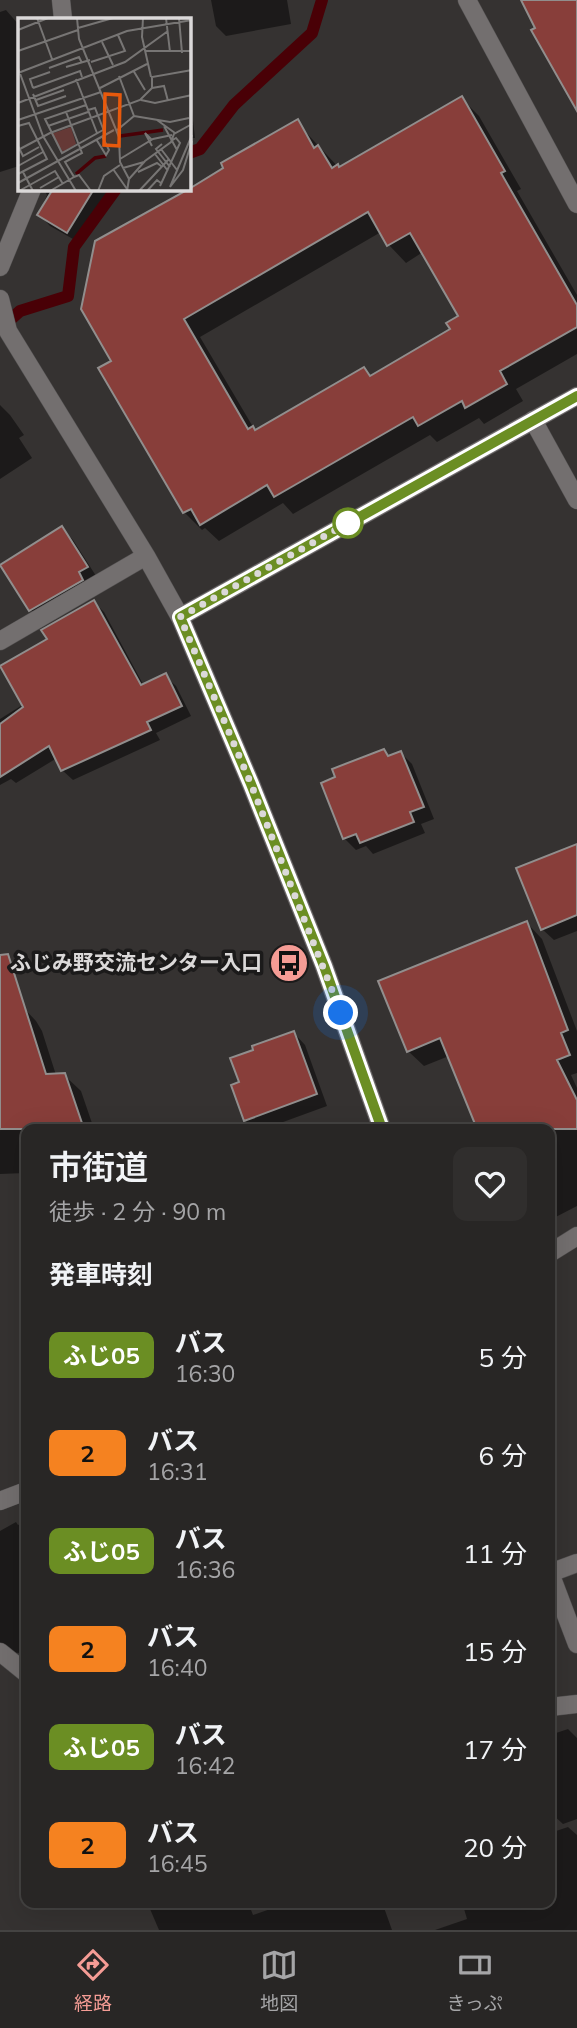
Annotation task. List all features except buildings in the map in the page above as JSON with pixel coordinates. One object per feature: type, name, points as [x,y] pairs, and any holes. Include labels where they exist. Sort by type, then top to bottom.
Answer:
[{"type":"street","points":[[61,0],[63,18]]},
{"type":"street","points":[[467,0],[577,204]]},
{"type":"street","points":[[0,267],[31,191]]},
{"type":"street","points":[[0,299],[8,331],[146,556],[180,617],[324,966],[380,1124]]},
{"type":"street","points":[[180,617],[577,396]]},
{"type":"street","points":[[533,420],[577,500]]},
{"type":"street","points":[[0,641],[146,556]]},
{"type":"street","points":[[555,1250],[577,1236]]},
{"type":"street","points":[[0,1501],[21,1493]]},
{"type":"street","points":[[555,1571],[577,1563]]},
{"type":"street","points":[[555,1586],[577,1644]]},
{"type":"street","points":[[0,1652],[21,1669]]},
{"type":"street","points":[[555,1706],[577,1704]]},
{"type":"waterway","points":[[191,152],[200,149],[234,105],[312,33],[322,0]]},
{"type":"waterway","points":[[1,328],[20,311],[68,296],[74,247],[115,191]]},
{"type":"bus line","name":"ふじ05","points":[[380,1124],[324,966],[180,617],[577,396]]},
{"type":"place","name":"ふじみ野交流センター入口","points":[[289,963]]},
{"type":"route","points":[[341,1013],[251,784],[180,617],[348,523]]}]
